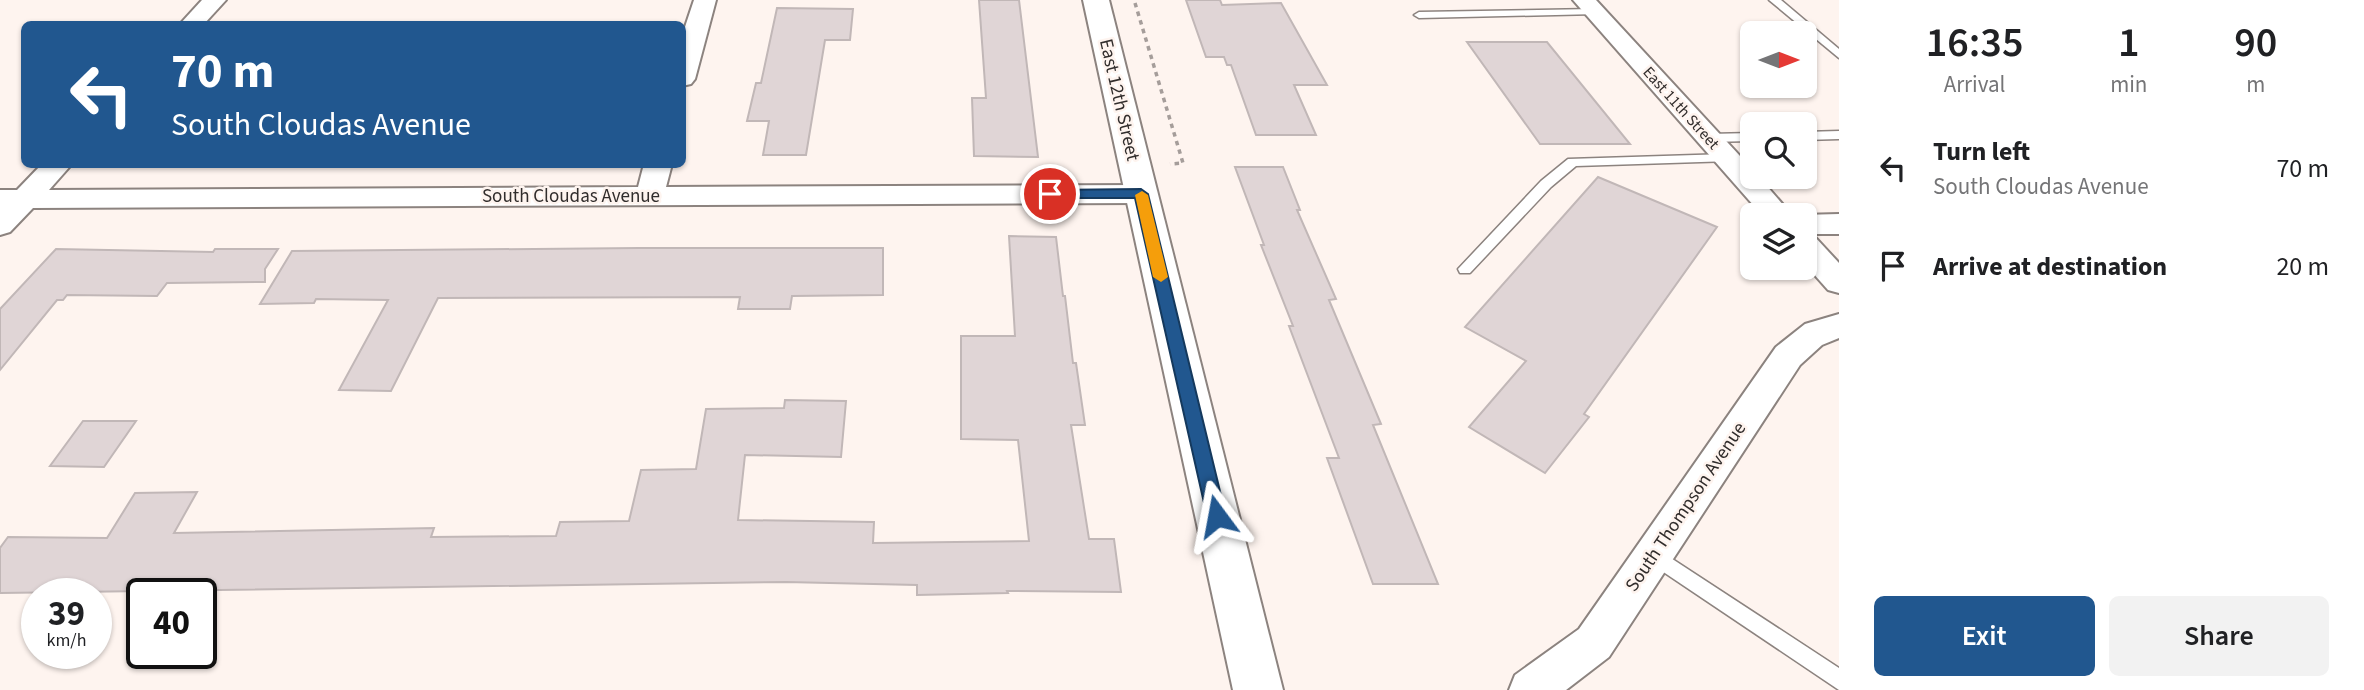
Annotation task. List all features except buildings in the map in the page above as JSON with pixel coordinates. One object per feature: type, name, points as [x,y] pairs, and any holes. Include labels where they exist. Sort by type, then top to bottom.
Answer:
[{"type":"street","points":[[194,21],[215,0]]},
{"type":"street","points":[[686,65],[705,0]]},
{"type":"street","name":"East 12th Street","points":[[1096,0],[1258,690]]},
{"type":"street","name":"East 11th Street","points":[[1589,6],[1767,203]]},
{"type":"street","points":[[0,225],[12,199],[53,168]]},
{"type":"street","points":[[650,196],[658,168]]},
{"type":"street","name":"South Cloudas Avenue","points":[[12,199],[1141,194]]},
{"type":"street","points":[[1817,224],[1839,224]]},
{"type":"street","points":[[1817,258],[1839,282]]},
{"type":"street","name":"South Thompson Avenue","points":[[1531,690],[1594,643],[1788,356],[1800,343],[1819,330],[1839,326]]},
{"type":"lane","points":[[1774,0],[1839,55]]},
{"type":"lane","points":[[1419,15],[1589,6]]},
{"type":"lane","points":[[1817,136],[1839,135]]},
{"type":"lane","points":[[1709,138],[1740,137]]},
{"type":"lane","points":[[1465,269],[1546,184],[1573,162],[1727,158]]},
{"type":"lane","points":[[1654,555],[1839,680]]},
{"type":"slow traffic","points":[[1142,195],[1161,277]]},
{"type":"route","points":[[1050,194],[1141,194],[1217,516]]}]
